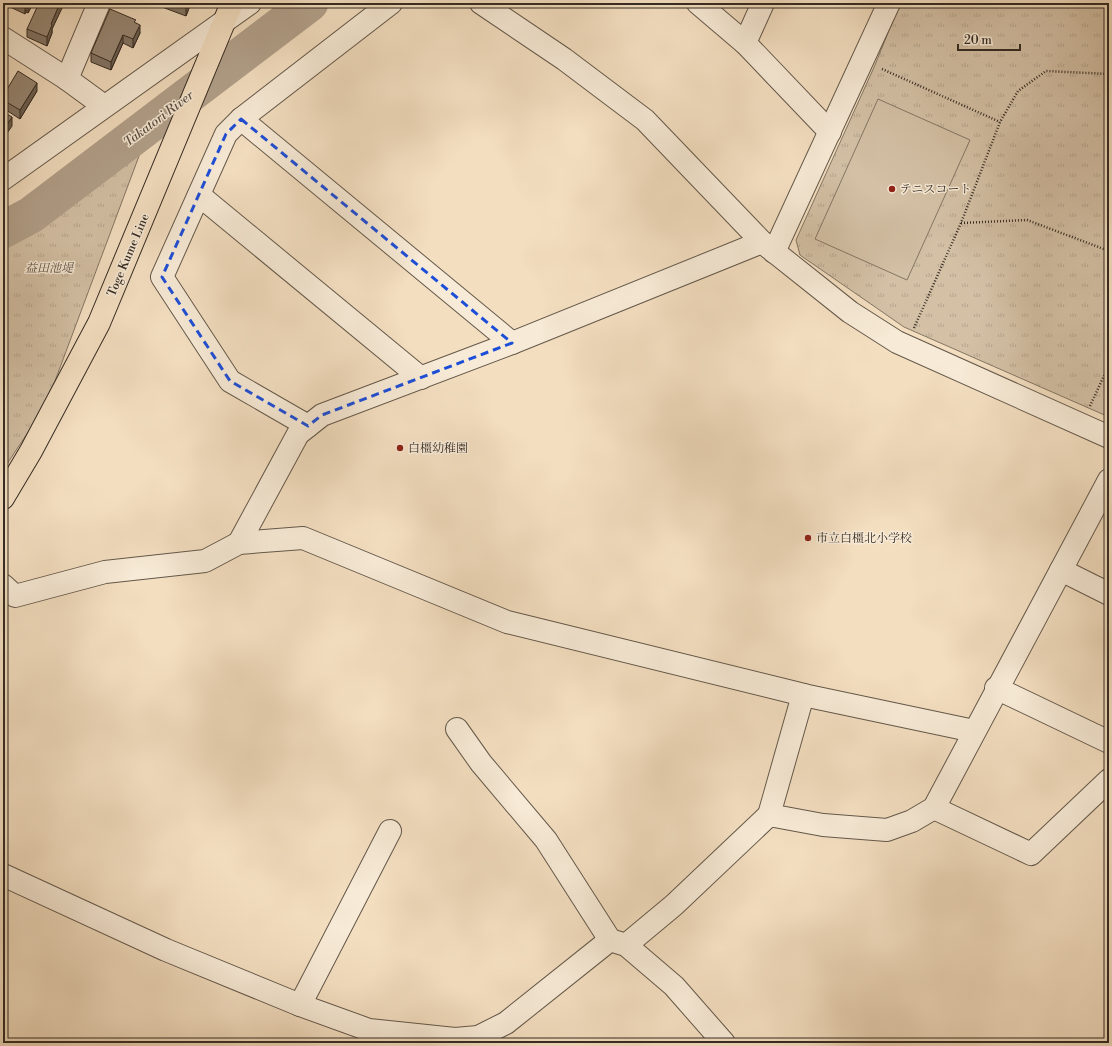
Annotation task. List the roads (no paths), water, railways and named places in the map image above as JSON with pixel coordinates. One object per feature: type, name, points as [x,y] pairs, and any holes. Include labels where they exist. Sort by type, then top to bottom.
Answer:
[{"type":"main road","name":"Toge Kume Line","points":[[3,498],[32,451],[99,323],[225,21]]},
{"type":"street","points":[[68,79],[99,3]]},
{"type":"street","points":[[3,179],[250,3]]},
{"type":"street","points":[[308,426],[230,381],[162,277],[226,134],[241,119],[391,3]]},
{"type":"street","points":[[481,3],[564,58],[645,120],[768,247],[850,312],[898,342],[1109,437]]},
{"type":"street","points":[[698,3],[745,43],[830,132]]},
{"type":"street","points":[[745,43],[763,3]]},
{"type":"street","points":[[239,543],[298,434],[322,416],[768,247],[830,132],[889,3]]},
{"type":"street","points":[[3,38],[68,79],[104,106]]},
{"type":"street","points":[[241,119],[512,343]]},
{"type":"street","points":[[198,195],[421,378]]},
{"type":"street","points":[[769,815],[823,825],[887,830],[912,821],[934,808],[996,688],[1109,480]]},
{"type":"street","points":[[3,585],[16,596],[105,572],[205,561],[239,543],[303,538],[507,622],[803,695],[974,731]]},
{"type":"street","points":[[1061,570],[1109,594]]},
{"type":"street","points":[[996,688],[1109,742]]},
{"type":"street","points":[[3,875],[166,950],[300,1005],[369,1030],[455,1039],[478,1037],[506,1023],[618,942],[674,905],[769,815],[803,695]]},
{"type":"street","points":[[457,729],[481,764],[546,840],[618,942],[674,986],[724,1043]]},
{"type":"street","points":[[934,808],[1031,854],[1109,780]]},
{"type":"street","points":[[300,1005],[390,831]]},
{"type":"waterway","name":"Takatori River","points":[[3,230],[31,215],[310,3]]},
{"type":"place","name":"テニスコート","points":[[892,189]]},
{"type":"place","name":"白橿幼稚園","points":[[400,448]]},
{"type":"place","name":"市立白橿北小学校","points":[[808,538]]},
{"type":"park label","name":"益田池堤","points":[[49,268]]}]
